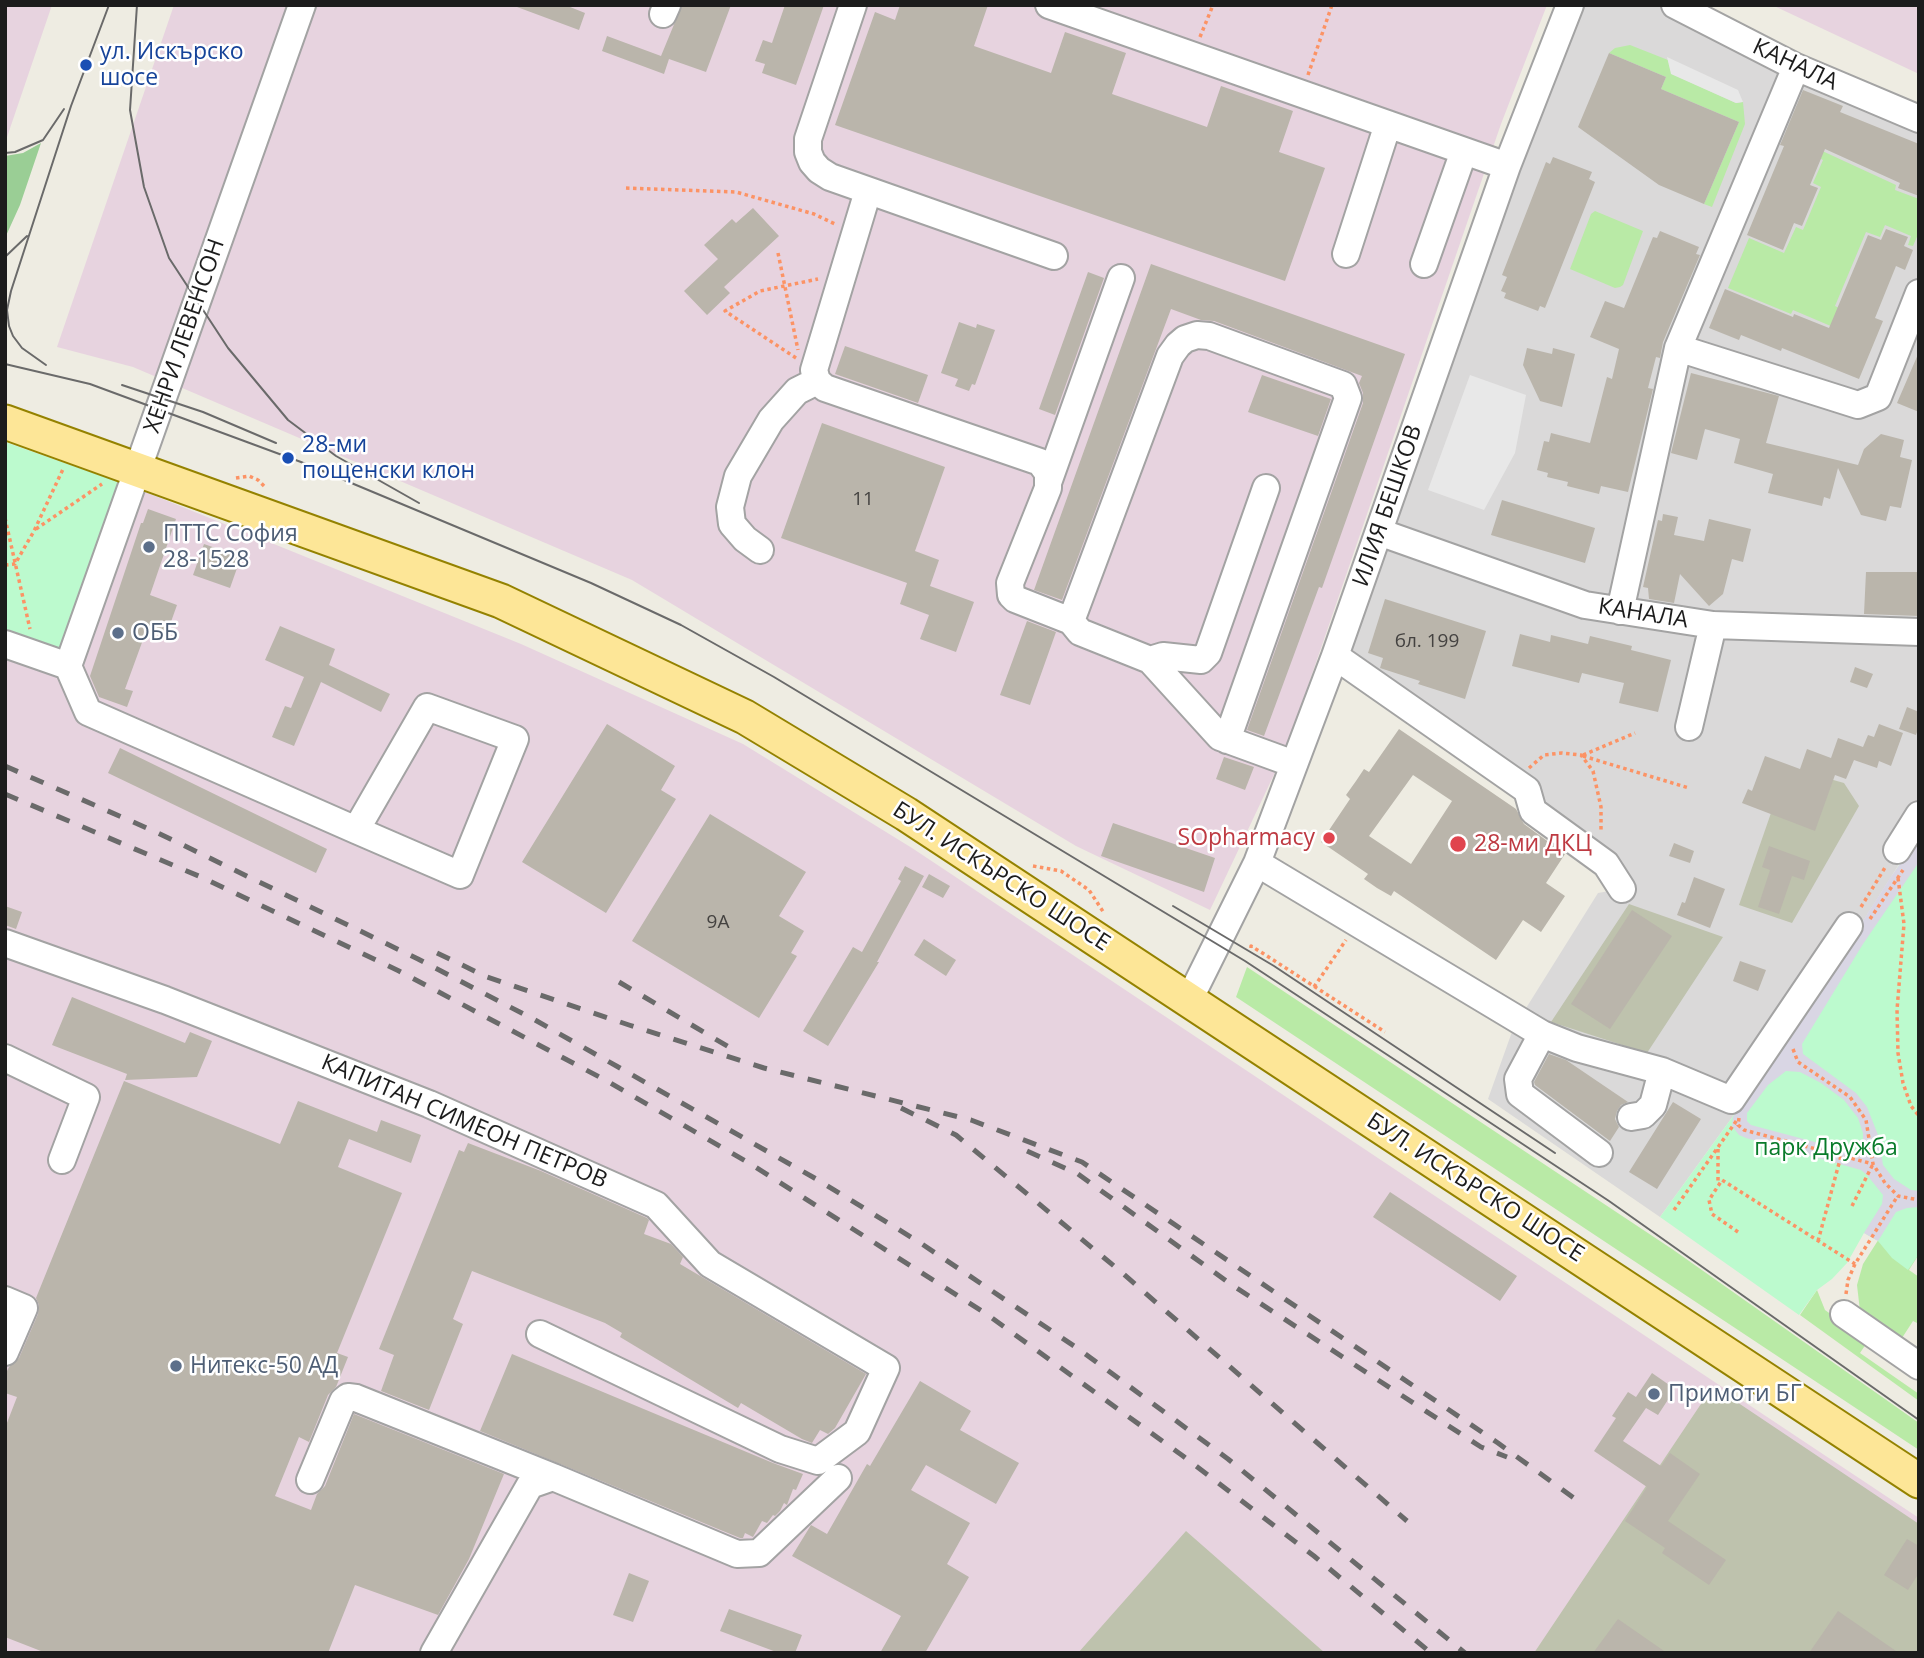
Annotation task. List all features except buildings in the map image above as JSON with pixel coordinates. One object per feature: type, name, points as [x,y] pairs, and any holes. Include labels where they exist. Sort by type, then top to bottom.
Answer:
[{"type":"main road","name":"БУЛ. ИСКЪРСКО ШОСЕ","points":[[5,422],[124,474],[501,601],[745,717],[906,814],[1919,1481]]},
{"type":"street","name":"ХЕНРИ ЛЕВЕНСОН","points":[[68,666],[124,474],[302,5]]},
{"type":"street","points":[[853,5],[807,139],[812,162],[819,170],[868,191],[1054,256]]},
{"type":"street","points":[[1049,5],[1507,166]]},
{"type":"street","name":"ИЛИЯ БЕШКОВ","points":[[1189,1000],[1257,863],[1335,656],[1507,166],[1570,5]]},
{"type":"street","name":"КАНАЛА","points":[[1675,5],[1796,67],[1919,119]]},
{"type":"street","points":[[1619,611],[1678,348],[1796,67]]},
{"type":"street","points":[[1346,254],[1388,124]]},
{"type":"street","points":[[1424,264],[1464,150]]},
{"type":"street","points":[[868,191],[814,370],[817,381],[825,388],[1040,462],[1049,480]]},
{"type":"street","points":[[1121,278],[1048,488],[1009,589],[1015,599],[1071,621],[1080,632],[1150,660],[1213,730],[1227,740],[1294,764]]},
{"type":"street","points":[[1678,348],[1858,405],[1878,397],[1919,293]]},
{"type":"street","points":[[1071,621],[1170,356],[1178,345],[1197,335],[1209,336],[1343,385],[1348,398],[1227,740]]},
{"type":"street","points":[[760,550],[745,539],[732,524],[730,507],[738,476],[771,420],[797,391],[817,381]]},
{"type":"street","points":[[1150,660],[1163,656],[1201,660],[1209,653],[1266,488]]},
{"type":"street","name":"КАНАЛА","points":[[1379,532],[1585,605],[1713,625],[1919,632]]},
{"type":"street","points":[[1689,726],[1713,625]]},
{"type":"street","points":[[5,644],[68,666],[88,712],[356,830],[460,875],[515,740],[427,707],[356,830]]},
{"type":"street","points":[[1335,656],[1527,790],[1533,811],[1606,863],[1622,889]]},
{"type":"street","points":[[1901,859],[1919,815]]},
{"type":"street","points":[[1257,863],[1542,1034],[1577,1048],[1662,1071],[1731,1100],[1858,925]]},
{"type":"street","name":"КАПИТАН СИМЕОН ПЕТРОВ","points":[[5,943],[165,1000],[429,1104],[656,1205],[710,1264],[886,1368],[857,1432],[818,1461],[780,1449],[540,1334]]},
{"type":"street","points":[[1542,1034],[1518,1079],[1520,1094],[1600,1153]]},
{"type":"street","points":[[5,1058],[86,1097],[62,1160]]},
{"type":"street","points":[[1631,1117],[1643,1115],[1653,1105],[1662,1071]]},
{"type":"street","points":[[5,1300],[24,1308],[5,1352]]},
{"type":"street","points":[[1844,1314],[1919,1366]]},
{"type":"street","points":[[310,1479],[343,1401],[348,1397],[737,1553],[760,1553],[838,1478]]},
{"type":"street","points":[[434,1653],[530,1485],[553,1477]]},
{"type":"path","points":[[1192,55],[1213,5]]},
{"type":"path","points":[[1301,94],[1332,5]]},
{"type":"path","points":[[626,188],[736,192],[814,214],[841,227],[849,253],[822,278],[784,285],[760,291],[725,311],[803,363],[794,340],[784,285],[778,253]]},
{"type":"path","points":[[15,564],[67,462]]},
{"type":"path","points":[[35,529],[124,474]]},
{"type":"path","points":[[232,478],[249,476],[258,480],[270,492]]},
{"type":"path","points":[[5,518],[35,655]]},
{"type":"path","points":[[5,565],[15,564]]},
{"type":"path","points":[[1581,755],[1635,733]]},
{"type":"path","points":[[1519,784],[1531,765],[1544,755],[1562,753],[1581,755],[1689,788]]},
{"type":"path","points":[[1581,755],[1593,771],[1601,807],[1602,829],[1594,855]]},
{"type":"path","points":[[1901,859],[1898,878],[1904,923],[1897,1010],[1898,1053],[1903,1083],[1911,1106],[1919,1116]]},
{"type":"path","points":[[1858,925],[1901,859]]},
{"type":"path","points":[[1858,925],[1898,878]]},
{"type":"path","points":[[1314,987],[1357,923]]},
{"type":"path","points":[[1250,946],[1385,1032]]},
{"type":"path","points":[[1787,1053],[1793,1044],[1798,1062],[1850,1097],[1866,1120],[1873,1164],[1898,1196],[1919,1200]]},
{"type":"path","points":[[1674,1210],[1739,1116],[1738,1125],[1744,1130],[1873,1164]]},
{"type":"path","points":[[1718,1147],[1718,1183],[1709,1200],[1712,1214],[1738,1232]]},
{"type":"path","points":[[1818,1241],[1841,1156]]},
{"type":"path","points":[[1852,1206],[1873,1164]]},
{"type":"path","points":[[1718,1183],[1722,1180],[1855,1264]]},
{"type":"path","points":[[1844,1314],[1848,1280],[1855,1264],[1898,1196]]},
{"type":"shaded area","points":[[5,5],[52,5],[5,143]]},
{"type":"shaded area","points":[[174,5],[1547,5],[1501,124],[1287,747],[1210,910],[1076,846],[632,580],[133,367],[57,347]]},
{"type":"shaded area","points":[[1570,5],[1675,5],[1919,119],[1919,825],[1908,850],[1786,1043],[1660,1217],[1488,1099],[1513,1029],[1598,893],[1621,889],[1606,863],[1335,656]]},
{"type":"shaded area","points":[[1772,5],[1919,5],[1919,74]]},
{"type":"shaded area","points":[[1667,57],[1738,90],[1743,102],[1736,103],[1671,74]]},
{"type":"shaded area","points":[[1470,375],[1526,395],[1515,453],[1484,510],[1428,490]]},
{"type":"shaded area","points":[[133,487],[521,644],[743,744],[912,848],[1919,1518],[1919,1653],[5,1653],[5,644]]},
{"type":"shaded area","points":[[1787,767],[1844,783],[1859,806],[1792,923],[1739,905]]},
{"type":"shaded area","points":[[1919,837],[1919,862],[1863,944],[1802,1044],[1803,1054],[1856,1093],[1867,1107],[1878,1135],[1883,1165],[1894,1179],[1911,1190],[1919,1191],[1919,1207],[1896,1212],[1878,1241],[1864,1233],[1882,1204],[1883,1195],[1861,1170],[1746,1138],[1739,1135],[1732,1126],[1733,1117],[1786,1043],[1890,878]],"holes":[[[1786,1071],[1800,1072],[1844,1100],[1858,1118],[1863,1133],[1863,1148],[1856,1153],[1751,1125],[1747,1121],[1747,1113],[1768,1085]]]},
{"type":"shaded area","points":[[1629,904],[1723,937],[1647,1053],[1551,1022]]},
{"type":"shaded area","points":[[1713,1386],[1919,1524],[1919,1653],[1534,1653]]},
{"type":"shaded area","points":[[1186,1531],[1325,1653],[1078,1653]]},
{"type":"green space","points":[[1630,45],[1668,60],[1672,74],[1736,103],[1743,102],[1745,124],[1712,207],[1704,204],[1739,122],[1661,89],[1666,77],[1609,53],[1615,48]]},
{"type":"green space","points":[[41,143],[20,205],[5,238],[5,156],[23,153]]},
{"type":"green space","points":[[1818,149],[1896,185],[1895,190],[1919,199],[1919,232],[1913,246],[1908,245],[1911,236],[1885,225],[1880,237],[1866,232],[1835,306],[1841,309],[1833,327],[1793,310],[1791,314],[1728,288],[1749,238],[1784,253],[1796,227],[1803,230],[1821,187],[1813,183],[1823,160],[1815,156]]},
{"type":"green space","points":[[1595,211],[1643,231],[1620,287],[1615,288],[1570,269],[1591,214]]},
{"type":"green space","points":[[5,442],[133,487],[68,666],[5,644]]},
{"type":"green space","name":"парк Дружба","points":[[1919,825],[1919,1254],[1908,1270],[1892,1258],[1878,1241],[1864,1233],[1847,1263],[1817,1290],[1799,1315],[1660,1217],[1786,1043],[1908,851]]},
{"type":"green space","points":[[1247,967],[1672,1249],[1919,1423],[1919,1450],[1236,997]]},
{"type":"green space","points":[[1896,1212],[1919,1254],[1909,1270],[1919,1277],[1919,1324],[1913,1321],[1902,1338],[1860,1311],[1857,1285],[1863,1264]]},
{"type":"green space","points":[[1817,1290],[1825,1310],[1868,1341],[1860,1353],[1919,1394],[1919,1401],[1800,1315]]},
{"type":"tram line","points":[[46,365],[22,348],[13,336],[7,310],[71,106],[109,5]]},
{"type":"tram line","points":[[137,5],[130,110],[144,187],[169,258],[228,348],[288,420],[336,456],[419,503]]},
{"type":"tram line","points":[[5,153],[15,152],[43,140],[64,109]]},
{"type":"tram line","points":[[5,257],[27,236]]},
{"type":"tram line","points":[[5,364],[90,384],[301,462],[591,583],[681,625],[774,677],[1245,961],[1609,1201],[1919,1420]]},
{"type":"tram line","points":[[122,385],[203,412],[276,443]]},
{"type":"tram line","points":[[1173,906],[1274,966],[1555,1153]]},
{"type":"railway","points":[[5,766],[156,832],[418,959],[535,1020],[818,1180],[919,1242],[1080,1350],[1228,1459],[1465,1653]]},
{"type":"railway","points":[[5,794],[201,877],[399,971],[607,1081],[749,1163],[985,1313],[1183,1456],[1314,1556],[1431,1653]]},
{"type":"railway","points":[[437,953],[487,977],[629,1025],[764,1068],[971,1120],[1082,1162],[1498,1443],[1578,1501]]},
{"type":"railway","points":[[619,982],[739,1053]]},
{"type":"railway","points":[[901,1108],[956,1135],[1120,1271],[1407,1521]]},
{"type":"railway","points":[[1027,1151],[1078,1174],[1232,1285],[1481,1447],[1507,1457]]},
{"type":"place","name":"ул. Искърско шосе","points":[[86,65]]},
{"type":"place","name":"28-ми пощенски клон","points":[[288,458]]},
{"type":"place","name":"ПТТС София 28-1528","points":[[149,547]]},
{"type":"place","name":"ОББ","points":[[118,633]]},
{"type":"place","name":"SOpharmacy","points":[[1329,838]]},
{"type":"place","name":"28-ми ДКЦ","points":[[1458,844]]},
{"type":"place","name":"Нитекс-50 АД","points":[[176,1366]]},
{"type":"place","name":"Примоти БГ","points":[[1654,1394]]}]
